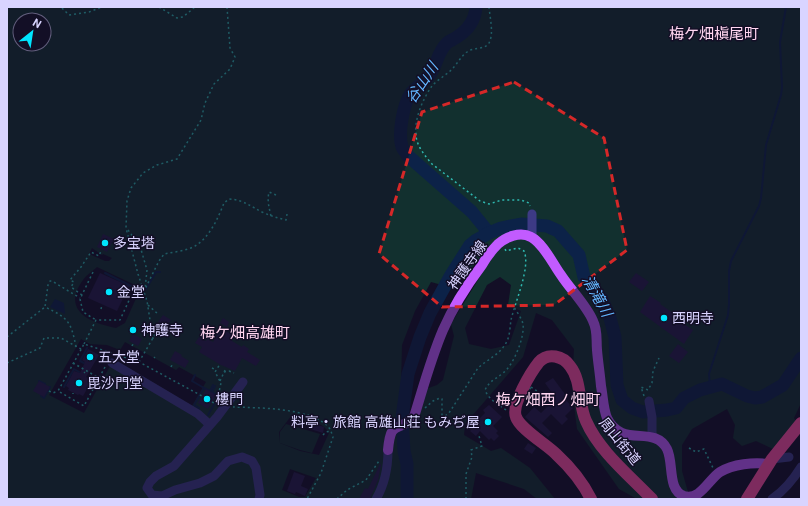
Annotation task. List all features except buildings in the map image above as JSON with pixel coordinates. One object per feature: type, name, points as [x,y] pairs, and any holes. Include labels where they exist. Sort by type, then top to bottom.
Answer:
[{"type":"highway","name":"周山街道","points":[[591,499],[570,469],[556,454],[521,425],[515,416],[515,408],[518,399],[532,372],[543,358],[551,356],[558,357],[574,371],[584,419],[589,430],[600,445],[652,499]]},
{"type":"highway","points":[[747,499],[770,461],[801,423]]},
{"type":"main road","name":"神護寺線","points":[[388,450],[389,436],[394,428],[411,421],[414,418],[444,329],[470,281],[498,244],[516,235],[532,235]]},
{"type":"main road","points":[[532,235],[592,318],[597,336],[597,348],[605,412],[610,423],[619,432],[628,435],[657,438],[663,443],[670,458],[672,484],[675,489],[683,496],[699,497],[721,472],[744,464],[770,461]]},
{"type":"street","points":[[532,214],[532,235]]},
{"type":"street","points":[[112,363],[198,414],[209,424]]},
{"type":"street","points":[[243,382],[216,404],[209,424],[174,466],[156,476],[147,488],[152,495],[162,496],[175,490],[200,483],[214,476],[228,461],[242,457],[252,461],[256,468],[260,495],[259,499]]},
{"type":"street","points":[[649,401],[652,417],[652,437]]},
{"type":"street","points":[[376,499],[383,485],[388,464],[388,450]]},
{"type":"street","points":[[770,461],[789,457]]},
{"type":"street","points":[[772,499],[782,492],[792,481],[801,467]]},
{"type":"path","points":[[63,10],[69,15],[89,12],[102,7]]},
{"type":"path","points":[[159,7],[177,18],[183,17],[195,7]]},
{"type":"path","points":[[152,339],[148,305],[126,228],[127,201],[131,188],[143,173],[157,165],[177,159],[201,120],[205,103],[214,84],[230,68],[235,57],[230,48],[226,7]]},
{"type":"path","points":[[489,7],[491,29],[490,42],[483,48],[476,48],[467,51],[454,68],[433,86],[422,104],[417,119],[417,141],[425,157],[432,164],[480,201],[489,204],[502,200],[521,200],[529,203],[532,208],[532,214]]},
{"type":"path","points":[[271,216],[267,200],[269,192],[276,195]]},
{"type":"path","points":[[93,272],[80,298],[83,312],[96,320],[120,320],[131,296],[144,291],[159,260],[164,254],[196,246],[209,233],[224,203],[229,199],[245,202],[271,216],[286,220],[288,214]]},
{"type":"path","points":[[126,228],[140,246],[147,270],[144,291]]},
{"type":"path","points":[[427,407],[433,401],[440,398],[442,399],[442,415],[445,416],[449,414],[478,368],[495,356],[508,340],[514,307],[521,287],[526,256],[524,251],[518,248],[506,251],[502,242]]},
{"type":"path","points":[[82,295],[70,286],[74,282],[70,280],[91,252],[99,256],[101,251]]},
{"type":"path","points":[[7,337],[45,307],[48,285],[50,281],[80,298]]},
{"type":"path","points":[[101,309],[102,305]]},
{"type":"path","points":[[148,305],[158,314]]},
{"type":"path","points":[[45,307],[68,320],[74,332],[76,347]]},
{"type":"path","points":[[506,410],[492,401],[487,396],[485,390],[494,378],[504,373],[518,351],[523,324],[514,307]]},
{"type":"path","points":[[49,391],[53,393],[58,391],[96,320]]},
{"type":"path","points":[[139,362],[160,326]]},
{"type":"path","points":[[7,363],[40,348],[44,338],[62,338],[81,349]]},
{"type":"path","points":[[84,344],[139,362],[200,395]]},
{"type":"path","points":[[58,391],[84,406],[107,364],[105,351]]},
{"type":"path","points":[[649,401],[644,396],[641,387],[648,390],[652,383],[652,371],[659,358]]},
{"type":"path","points":[[73,363],[99,378]]},
{"type":"path","points":[[220,364],[215,372],[220,381]]},
{"type":"path","points":[[212,368],[216,370]]},
{"type":"path","points":[[226,368],[220,381],[220,395],[216,404],[270,408],[302,414],[321,420],[331,431],[333,437],[321,473],[307,499]]},
{"type":"path","points":[[224,372],[229,370],[234,373]]},
{"type":"path","points":[[526,399],[528,400],[537,391],[531,387]]},
{"type":"path","points":[[323,435],[326,432],[331,431]]},
{"type":"path","points":[[466,499],[466,474],[472,457],[471,450],[482,446],[479,436]]},
{"type":"path","points":[[689,448],[696,452],[704,449],[716,476]]},
{"type":"path","points":[[337,499],[347,490],[366,480],[388,450]]},
{"type":"highlighted area","points":[[514,82],[604,138],[627,250],[554,305],[442,307],[379,254],[422,112]]},
{"type":"green space","points":[[7,7],[801,7],[801,403],[794,418],[801,430],[801,434],[786,438],[773,449],[756,441],[742,446],[733,438],[735,425],[727,409],[692,429],[682,445],[682,471],[690,499],[637,499],[619,489],[577,429],[572,388],[574,349],[552,320],[536,313],[523,357],[465,424],[464,435],[491,451],[501,448],[530,468],[555,499],[537,499],[524,489],[476,473],[471,499],[7,499]],"holes":[[[92,248],[102,255],[103,254],[112,258],[109,261],[105,261],[89,254]],[[480,258],[484,259],[481,275],[451,324],[454,336],[443,380],[437,385],[426,389],[416,419],[400,420],[402,345],[415,311],[431,282],[449,287],[464,277]],[[97,267],[133,284],[131,290],[138,294],[125,323],[116,328],[96,323],[88,319],[77,307],[75,299],[77,290],[84,278]],[[500,277],[511,285],[508,305],[521,311],[509,345],[491,349],[469,344],[465,328],[487,285]],[[81,339],[90,344],[107,345],[120,350],[125,342],[176,370],[179,367],[206,382],[192,406],[114,359],[84,413],[49,395]],[[291,416],[318,423],[329,433],[319,455],[300,451],[280,443],[279,432]],[[290,469],[316,478],[305,497],[299,497],[282,490]]]},
{"type":"green space","points":[[286,424],[320,434],[312,453],[280,443],[280,432]]},
{"type":"water","points":[[55,299],[64,303],[65,314],[50,307]]},
{"type":"waterway","name":"谷山川","points":[[476,7],[474,17],[468,28],[444,46],[427,79],[411,93],[408,98],[401,127],[401,141],[402,148],[407,155],[472,212],[489,233]]},
{"type":"waterway","points":[[710,386],[709,374],[728,315],[729,271],[731,261],[759,206],[761,198],[766,145],[781,95],[780,42],[786,7]]},
{"type":"waterway","name":"清滝川","points":[[407,499],[407,464],[404,451],[402,418],[408,374],[420,337],[430,313],[470,245],[489,233],[501,228],[521,224],[547,226],[558,231],[579,255],[584,277],[602,299],[610,318],[615,337],[617,385],[622,400],[632,408],[643,412],[676,408],[684,398],[700,390],[722,384],[747,396],[755,398],[762,397],[783,385],[801,358]]},
{"type":"waterway","points":[[146,289],[156,272],[160,272]]},
{"type":"waterway","points":[[105,273],[131,286]]},
{"type":"waterway","points":[[84,363],[80,361],[87,348]]},
{"type":"waterway","points":[[110,353],[107,357],[113,360]]},
{"type":"waterway","points":[[64,387],[74,369],[79,372]]},
{"type":"waterway","points":[[195,375],[192,381],[204,388],[194,405],[199,408],[198,410]]},
{"type":"waterway","points":[[39,381],[45,384]]},
{"type":"waterway","points":[[204,388],[210,391],[213,385]]},
{"type":"waterway","points":[[215,386],[212,392],[219,396]]},
{"type":"waterway","points":[[41,396],[44,398],[49,387]]},
{"type":"waterway","name":"神護寺線","points":[[208,415],[219,396]]},
{"type":"place","name":"多宝塔","points":[[105,243]]},
{"type":"place","name":"金堂","points":[[109,292]]},
{"type":"place","name":"西明寺","points":[[664,318]]},
{"type":"place","name":"神護寺","points":[[133,330]]},
{"type":"place","name":"五大堂","points":[[90,357]]},
{"type":"place","name":"毘沙門堂","points":[[79,383]]},
{"type":"place","name":"樓門","points":[[207,399]]},
{"type":"place","name":"料亭・旅館 高雄山荘 もみぢ屋","points":[[488,422]]},
{"type":"district","name":"梅ケ畑槇尾町","points":[[714,34]]},
{"type":"district","name":"梅ケ畑高雄町","points":[[245,333]]},
{"type":"district","name":"梅ケ畑西ノ畑町","points":[[548,400]]}]
